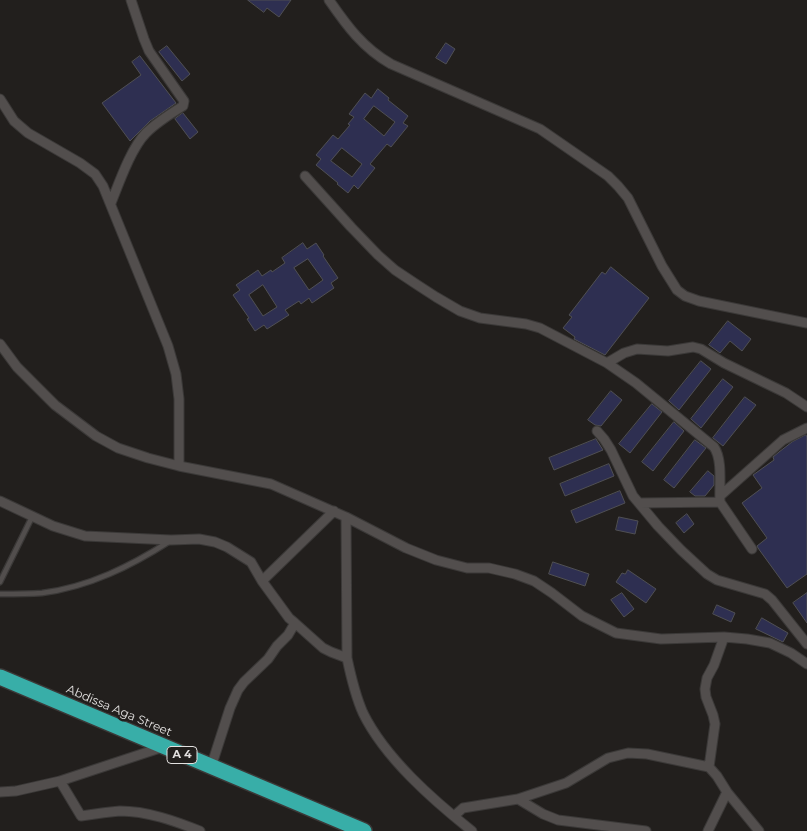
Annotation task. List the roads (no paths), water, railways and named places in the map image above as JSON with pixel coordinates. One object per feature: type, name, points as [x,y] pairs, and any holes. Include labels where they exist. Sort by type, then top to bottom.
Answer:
[{"type":"highway","name":"Abdissa Aga Street","points":[[0,677],[364,831]]},
{"type":"street","points":[[111,203],[138,143],[158,124],[183,106],[184,101],[149,51],[131,0]]},
{"type":"street","points":[[329,0],[346,25],[363,44],[378,56],[391,64],[540,129],[608,176],[628,198],[662,266],[677,290],[685,296],[699,301],[807,321]]},
{"type":"street","points":[[0,99],[14,121],[28,133],[80,162],[95,174],[103,186],[168,346],[176,374],[179,399],[179,466]]},
{"type":"street","points":[[306,176],[351,227],[395,270],[460,311],[480,318],[526,324],[540,328],[606,364],[636,383],[714,447],[718,452],[719,460],[720,499],[752,549]]},
{"type":"street","points":[[0,344],[18,367],[55,405],[96,436],[118,448],[179,466],[272,484],[334,511],[406,548],[436,560],[467,568],[489,568],[534,581],[582,616],[616,633],[661,639],[724,637],[747,639],[770,643],[791,653],[807,664]]},
{"type":"street","points":[[606,364],[624,353],[637,349],[668,351],[692,347],[701,349],[724,364],[786,393],[807,407]]},
{"type":"street","points":[[639,503],[720,499],[783,440],[807,428]]},
{"type":"street","points":[[597,431],[611,450],[628,488],[658,526],[681,550],[707,574],[717,580],[765,594],[772,600],[807,644]]},
{"type":"street","points":[[0,501],[63,530],[85,536],[171,540],[199,539],[215,542],[227,547],[251,562],[262,581],[294,623],[323,648],[347,658]]},
{"type":"street","points":[[262,581],[334,511]]},
{"type":"street","points":[[346,517],[347,658],[351,679],[359,703],[386,749],[409,775],[472,831]]},
{"type":"street","points":[[211,767],[230,708],[238,690],[268,659],[288,635],[294,623]]},
{"type":"street","points":[[709,767],[714,724],[705,689],[707,678],[724,637]]},
{"type":"street","points":[[0,792],[16,791],[60,781],[163,747]]},
{"type":"street","points":[[454,816],[463,808],[469,806],[518,799],[566,783],[608,758],[628,753],[646,754],[709,767],[759,831]]},
{"type":"street","points":[[60,781],[81,816],[109,812],[131,812],[167,819],[184,828],[200,831]]},
{"type":"street","points":[[708,831],[727,792]]},
{"type":"street","points":[[518,799],[543,814],[558,820],[646,831]]},
{"type":"lane","points":[[0,582],[32,517]]},
{"type":"lane","points":[[0,594],[30,594],[74,587],[128,566],[171,540]]}]
